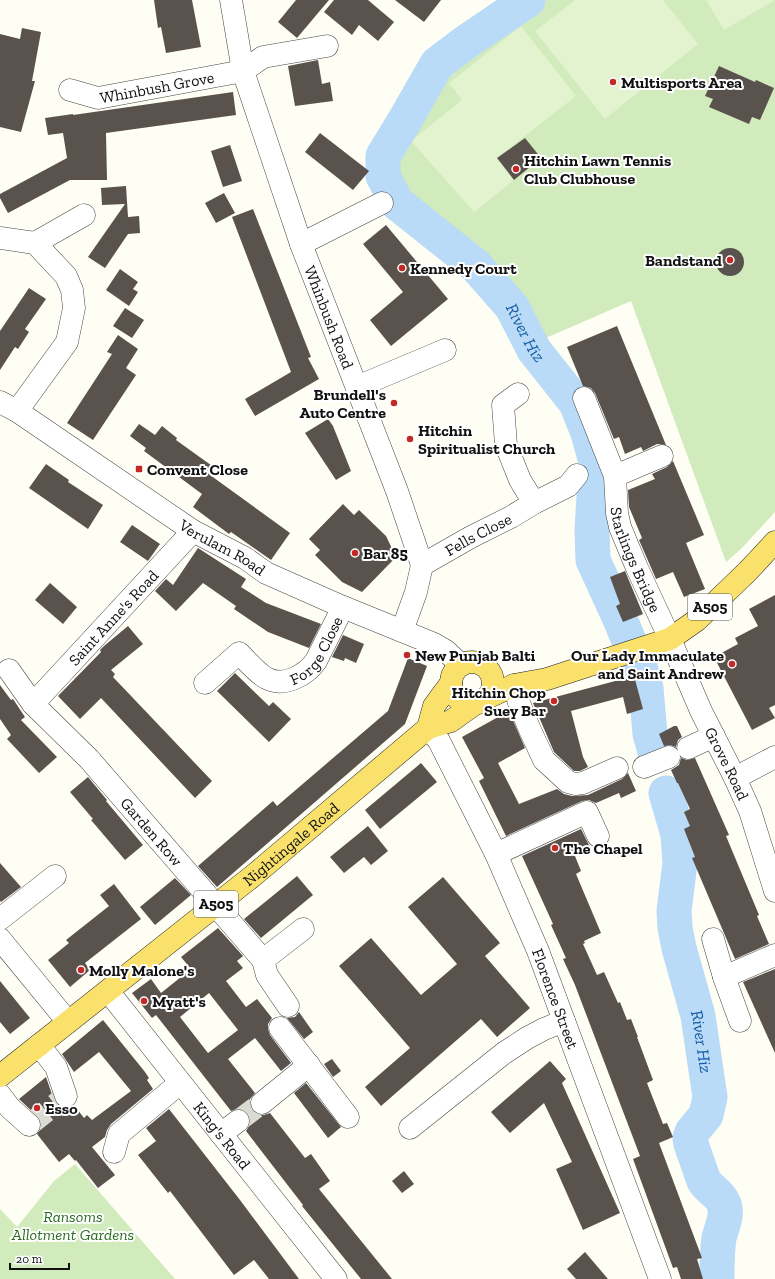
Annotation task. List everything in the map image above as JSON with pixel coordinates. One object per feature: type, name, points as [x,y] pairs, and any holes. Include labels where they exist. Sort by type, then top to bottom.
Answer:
[{"type":"main road","name":"Nightingale Road","points":[[0,1076],[254,875],[428,728],[451,721],[481,700],[514,685],[548,680],[670,639],[697,620],[747,572],[775,542]]},
{"type":"main road","points":[[487,668],[492,677],[492,692],[481,700],[466,703],[459,700],[452,692],[451,678],[454,671],[461,664],[468,661],[476,662],[487,668],[514,685]]},
{"type":"main road","points":[[428,728],[434,706],[451,684]]},
{"type":"street","name":"Whinbush Road","points":[[231,0],[243,71],[301,244],[397,491],[422,565]]},
{"type":"street","points":[[243,71],[263,57],[327,46]]},
{"type":"street","name":"Whinbush Grove","points":[[70,90],[98,98],[243,71]]},
{"type":"street","points":[[301,244],[382,203]]},
{"type":"street","points":[[0,238],[35,243],[84,215]]},
{"type":"street","points":[[8,407],[67,342],[74,308],[72,290],[66,276],[35,243]]},
{"type":"street","points":[[357,387],[446,350]]},
{"type":"street","points":[[518,394],[503,405],[506,445],[520,480],[534,504]]},
{"type":"street","name":"Starlings Bridge","points":[[584,398],[615,476],[617,513],[620,527],[670,639]]},
{"type":"street","name":"Verulam Road","points":[[8,407],[193,531],[245,558],[266,572],[343,607],[434,644],[446,651],[461,664]]},
{"type":"street","points":[[615,476],[662,456]]},
{"type":"street","name":"Fells Close","points":[[422,565],[568,486],[577,475]]},
{"type":"street","name":"Saint Anne's Road","points":[[33,704],[193,531]]},
{"type":"street","points":[[402,631],[416,592],[422,565]]},
{"type":"street","name":"Forge Close","points":[[205,683],[239,652],[260,673],[274,681],[282,681],[302,675],[310,669],[316,661],[343,607]]},
{"type":"street","name":"Grove Road","points":[[670,639],[686,677],[750,811],[775,891]]},
{"type":"street","name":"Garden Row","points":[[9,670],[33,704],[216,904],[263,960]]},
{"type":"street","points":[[514,685],[519,703],[544,760],[568,782],[575,784],[583,783],[617,768]]},
{"type":"street","name":"Florence Street","points":[[428,728],[439,741],[496,854],[538,951],[660,1279]]},
{"type":"street","points":[[644,767],[714,736]]},
{"type":"street","points":[[735,778],[775,757]]},
{"type":"street","points":[[496,854],[587,812],[598,836]]},
{"type":"street","points":[[0,919],[55,876]]},
{"type":"street","points":[[288,1006],[267,975],[263,960],[303,929]]},
{"type":"street","points":[[0,939],[68,1022]]},
{"type":"street","points":[[713,940],[724,977],[740,1021]]},
{"type":"street","points":[[724,977],[775,955]]},
{"type":"street","name":"King's Road","points":[[108,991],[336,1279]]},
{"type":"street","points":[[410,1128],[504,1053],[527,1038],[564,1021]]},
{"type":"street","points":[[280,1028],[348,1117]]},
{"type":"street","points":[[39,1045],[56,1067],[66,1096]]},
{"type":"street","points":[[262,1102],[309,1066]]},
{"type":"street","points":[[114,1152],[119,1134],[180,1083]]},
{"type":"street","points":[[0,1095],[10,1108],[29,1125]]},
{"type":"street","points":[[221,1134],[238,1121]]},
{"type":"green space","points":[[546,0],[775,0],[775,512],[741,549],[726,562],[631,301],[539,341],[518,297],[482,258],[403,203],[390,161],[417,129],[428,100],[442,78],[523,19]]},
{"type":"green space","name":"Multisports Area","points":[[575,0],[663,0],[698,44],[605,119],[535,31]]},
{"type":"green space","points":[[706,0],[775,0],[724,30]]},
{"type":"green space","points":[[521,26],[576,96],[497,158],[514,180],[474,212],[411,141],[462,100],[449,83]]},
{"type":"green space","name":"Ransoms Allotment Gardens","points":[[75,1164],[175,1279],[0,1279],[0,1209],[17,1227],[54,1181]]},
{"type":"building","points":[[154,0],[192,0],[201,47],[166,53],[161,27],[158,28]]},
{"type":"building","points":[[296,0],[329,0],[297,38],[278,22]]},
{"type":"building","points":[[334,0],[368,0],[394,22],[378,41],[359,25],[352,35],[324,12]]},
{"type":"building","points":[[395,0],[441,0],[424,22]]},
{"type":"building","points":[[22,28],[41,32],[32,81],[35,81],[21,132],[0,127],[0,34],[20,39]]},
{"type":"building","points":[[318,60],[322,84],[330,82],[333,101],[295,106],[288,66]]},
{"type":"building","points":[[719,66],[755,82],[756,80],[774,88],[760,120],[752,117],[749,124],[709,107],[713,99],[705,96]]},
{"type":"building","points":[[233,92],[236,115],[106,133],[107,180],[70,180],[8,213],[0,198],[0,194],[67,158],[63,133],[48,135],[45,118]]},
{"type":"building","points":[[320,133],[369,171],[353,190],[305,152]]},
{"type":"building","name":"Hitchin Lawn Tennis Club Clubhouse","points":[[525,138],[541,158],[514,180],[497,158]]},
{"type":"building","points":[[230,145],[242,181],[223,187],[211,151]]},
{"type":"building","points":[[126,186],[128,217],[139,216],[140,233],[128,234],[105,268],[88,257],[125,204],[102,205],[101,188]]},
{"type":"building","points":[[224,193],[235,213],[216,223],[205,203]]},
{"type":"building","points":[[253,209],[311,357],[308,358],[319,379],[255,416],[245,399],[291,372],[232,217]]},
{"type":"building","name":"Kennedy Court","points":[[386,225],[448,299],[391,346],[370,320],[403,292],[363,244]]},
{"type":"building","name":"Bandstand","points":[[730,248],[740,252],[744,262],[740,272],[730,276],[720,272],[716,262],[720,252]]},
{"type":"building","points":[[120,269],[138,282],[133,289],[138,292],[129,306],[106,290]]},
{"type":"building","points":[[29,288],[46,299],[25,329],[29,332],[18,349],[15,347],[0,370],[0,331]]},
{"type":"building","points":[[125,308],[144,320],[132,338],[113,326]]},
{"type":"building","points":[[617,326],[666,445],[657,444],[643,451],[641,447],[625,454],[619,437],[614,439],[595,393],[591,388],[583,386],[567,347]]},
{"type":"building","points":[[118,335],[138,349],[126,368],[136,375],[93,440],[67,423],[112,354],[107,352]]},
{"type":"building","points":[[328,419],[333,426],[351,471],[336,480],[305,433]]},
{"type":"building","points":[[139,424],[155,435],[162,426],[177,438],[176,440],[215,468],[210,475],[290,533],[271,560],[231,532],[229,534],[193,507],[202,494],[144,451],[146,448],[130,436]]},
{"type":"building","points":[[673,461],[704,535],[686,543],[705,589],[684,597],[673,572],[656,579],[639,540],[642,538],[629,507],[628,490],[655,479],[652,474],[667,467]]},
{"type":"building","points":[[46,464],[69,480],[68,482],[103,505],[88,529],[29,488]]},
{"type":"building","points":[[343,504],[354,515],[359,510],[386,536],[396,557],[362,592],[342,582],[315,555],[320,550],[309,539]]},
{"type":"building","points":[[132,525],[160,544],[148,561],[120,542]]},
{"type":"building","points":[[198,548],[246,579],[241,587],[266,603],[321,624],[309,648],[268,632],[234,609],[236,606],[203,583],[176,611],[155,591],[166,579],[173,585]]},
{"type":"building","points":[[625,571],[643,614],[623,622],[616,606],[620,604],[610,577]]},
{"type":"building","points":[[50,583],[77,607],[63,624],[35,600]]},
{"type":"building","name":"Our Lady Immaculate and Saint Andrew","points":[[775,595],[775,705],[769,708],[775,718],[752,730],[714,657],[738,644],[735,638],[758,626],[749,609]]},
{"type":"building","points":[[128,626],[143,644],[111,670],[115,674],[113,677],[212,781],[195,798],[101,698],[80,719],[58,696],[101,652],[100,650],[104,646]]},
{"type":"building","points":[[343,635],[364,644],[356,663],[345,658],[344,661],[332,657]]},
{"type":"building","points":[[408,658],[427,666],[405,724],[217,887],[198,866],[273,801],[277,806],[388,711]]},
{"type":"building","points":[[235,673],[269,706],[273,702],[291,719],[269,742],[217,691]]},
{"type":"building","points":[[634,676],[643,709],[627,714],[623,697],[571,711],[583,757],[588,767],[580,771],[574,771],[554,752],[533,703]]},
{"type":"building","points":[[0,685],[11,700],[13,699],[25,717],[21,720],[57,757],[39,773],[7,739],[11,735],[0,719]]},
{"type":"building","points":[[509,711],[525,748],[498,763],[519,804],[557,789],[564,794],[572,796],[588,795],[622,779],[628,773],[636,791],[621,798],[619,793],[596,803],[589,800],[582,801],[506,836],[479,781],[484,778],[462,737]]},
{"type":"building","points":[[674,726],[677,726],[682,737],[678,740],[676,747],[670,745],[664,746],[659,734]]},
{"type":"building","points":[[681,758],[687,760],[695,758],[729,835],[726,836],[759,915],[757,916],[769,944],[735,959],[692,858],[695,857],[684,829],[690,826],[684,812],[690,809],[671,770],[679,765]]},
{"type":"building","points":[[421,763],[437,782],[380,829],[365,810]]},
{"type":"building","points":[[88,777],[143,845],[125,860],[91,820],[93,819],[70,792]]},
{"type":"building","points":[[368,826],[388,851],[371,865],[364,857],[344,873],[330,857]]},
{"type":"building","points":[[581,829],[591,849],[575,856],[581,871],[576,874],[601,933],[584,941],[585,943],[583,944],[597,975],[604,972],[618,1003],[620,1002],[627,1020],[631,1019],[638,1037],[653,1080],[647,1083],[663,1124],[667,1123],[673,1137],[659,1143],[702,1258],[697,1259],[703,1279],[681,1279],[677,1267],[673,1268],[633,1159],[640,1156],[575,985],[563,959],[566,958],[551,925],[553,924],[522,856]]},
{"type":"building","points":[[0,863],[21,887],[1,902],[0,901]]},
{"type":"building","points":[[297,876],[313,895],[261,938],[244,919]]},
{"type":"building","points":[[443,877],[500,943],[485,956],[530,1008],[497,1037],[481,1019],[381,1106],[365,1087],[410,1048],[339,966],[371,938],[421,995],[457,964],[408,907]]},
{"type":"building","points":[[175,878],[191,895],[155,925],[140,907]]},
{"type":"building","points":[[114,884],[141,919],[85,963],[90,970],[70,987],[48,960],[69,943],[66,940],[109,906],[100,895]]},
{"type":"building","points":[[218,928],[243,956],[237,961],[243,968],[226,981],[246,1007],[257,999],[272,1018],[268,1024],[270,1035],[291,1063],[281,1071],[255,1038],[228,1059],[255,1093],[250,1099],[252,1111],[258,1115],[270,1113],[305,1158],[311,1154],[330,1181],[319,1189],[392,1279],[361,1279],[302,1206],[303,1205],[246,1131],[250,1120],[248,1113],[237,1109],[231,1111],[156,1015],[152,1018],[132,993],[151,979],[161,993],[191,969],[181,957]],"holes":[[[209,993],[238,1030],[208,1053],[180,1017]]]},
{"type":"building","points":[[775,969],[775,1053],[743,982]]},
{"type":"building","points":[[0,981],[30,1018],[10,1034],[0,1022]]},
{"type":"building","points":[[299,1012],[313,1032],[304,1039],[287,1018],[295,1017]]},
{"type":"building","points":[[103,1020],[145,1072],[149,1078],[147,1080],[153,1089],[111,1124],[105,1137],[92,1147],[115,1175],[98,1188],[76,1160],[75,1161],[69,1154],[59,1162],[37,1134],[41,1128],[41,1121],[19,1099],[46,1077],[54,1100],[58,1105],[64,1108],[70,1108],[74,1105],[84,1118],[87,1115],[92,1120],[131,1091],[99,1052],[74,1072],[62,1054]]},
{"type":"building","points":[[332,1059],[341,1071],[333,1077],[324,1064]]},
{"type":"building","points":[[550,1061],[566,1079],[562,1083],[620,1213],[583,1230],[556,1169],[572,1162],[544,1103],[510,1133],[491,1112]]},
{"type":"building","points":[[306,1083],[341,1127],[328,1138],[294,1093]]},
{"type":"building","points":[[169,1109],[299,1279],[269,1279],[254,1260],[234,1275],[170,1191],[168,1193],[138,1155],[156,1141],[146,1128]]},
{"type":"building","points":[[404,1171],[414,1184],[402,1193],[392,1181]]},
{"type":"building","points":[[585,1252],[608,1279],[576,1279],[567,1269]]},
{"type":"waterway","name":"River Hiz","points":[[528,0],[466,42],[437,64],[383,156],[383,176],[397,203],[476,266],[512,307],[534,350],[576,403],[588,433],[596,462],[592,530],[593,560],[641,670],[646,688],[650,734],[656,755]]},
{"type":"waterway","name":"River Hiz","points":[[666,793],[678,835],[680,863],[674,911],[675,928],[698,1016],[710,1097],[706,1115],[692,1132],[690,1138],[704,1181],[717,1194],[725,1206],[725,1216],[718,1243],[717,1279]]},
{"type":"tunnel","points":[[29,1125],[66,1096]]},
{"type":"tunnel","points":[[238,1121],[262,1103]]},
{"type":"place","name":"Multisports Area","points":[[613,82]]},
{"type":"place","name":"Hitchin Lawn Tennis Club Clubhouse","points":[[516,169]]},
{"type":"place","name":"Bandstand","points":[[730,260]]},
{"type":"place","name":"Kennedy Court","points":[[402,268]]},
{"type":"place","name":"Brundell's Auto Centre","points":[[394,403]]},
{"type":"place","name":"Hitchin Spiritualist Church","points":[[410,439]]},
{"type":"place","name":"Convent Close","points":[[139,469]]},
{"type":"place","name":"Bar 85","points":[[355,553]]},
{"type":"place","name":"New Punjab Balti","points":[[407,655]]},
{"type":"place","name":"Our Lady Immaculate and Saint Andrew","points":[[732,664]]},
{"type":"place","name":"Hitchin Chop Suey Bar","points":[[554,701]]},
{"type":"place","name":"The Chapel","points":[[555,848]]},
{"type":"place","name":"Molly Malone's","points":[[81,970]]},
{"type":"place","name":"Myatt's","points":[[144,1001]]},
{"type":"place","name":"Esso","points":[[37,1108]]}]
